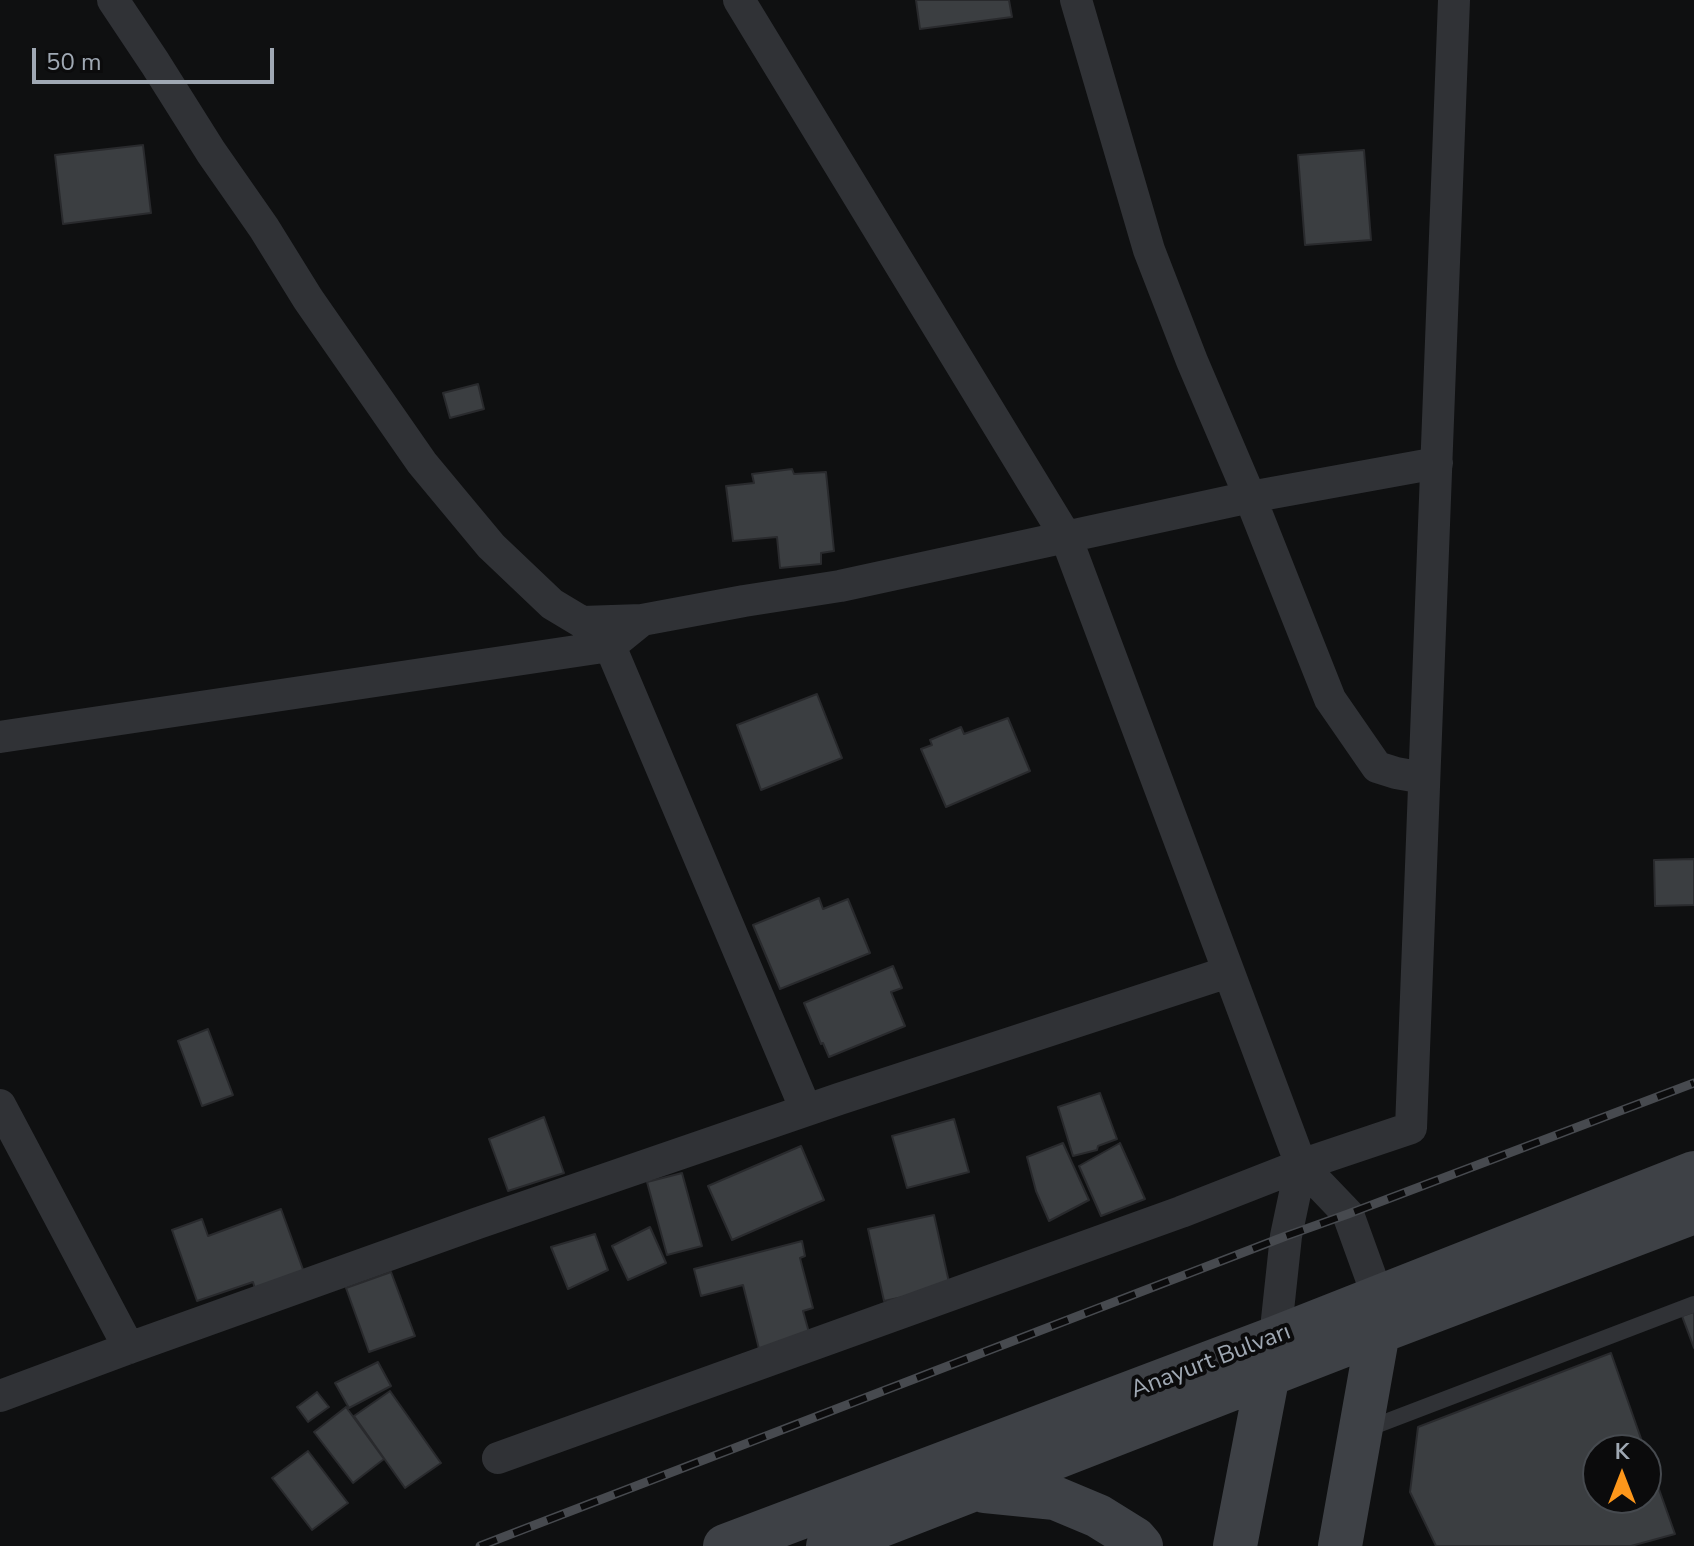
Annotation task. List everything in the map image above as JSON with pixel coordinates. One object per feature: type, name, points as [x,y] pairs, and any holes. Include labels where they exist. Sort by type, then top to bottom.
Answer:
[{"type":"main road","name":"Anayurt Bulvarı","points":[[828,1546],[975,1490],[1694,1173]]},
{"type":"main road","name":"Anayurt Bulvarı","points":[[1378,1314],[1694,1212]]},
{"type":"main road","points":[[1340,1546],[1362,1431],[1378,1314]]},
{"type":"main road","name":"Anayurt Bulvarı","points":[[725,1546],[1272,1357]]},
{"type":"main road","points":[[1235,1546],[1272,1357]]},
{"type":"main road","points":[[975,1490],[1055,1498],[1098,1516],[1141,1546]]},
{"type":"street","points":[[113,0],[308,299],[422,463],[491,546],[552,604],[582,622],[642,620],[840,586],[1250,497],[1437,463]]},
{"type":"street","points":[[739,0],[1066,537],[1301,1165],[1348,1214],[1378,1314]]},
{"type":"street","points":[[1076,0],[1149,250],[1330,699],[1377,767],[1424,778]]},
{"type":"street","points":[[498,1458],[1181,1212],[1301,1165],[1411,1128],[1454,0]]},
{"type":"street","points":[[0,737],[610,646],[642,620]]},
{"type":"street","points":[[610,646],[806,1110]]},
{"type":"street","points":[[0,1396],[478,1223],[806,1110],[1228,972]]},
{"type":"street","points":[[0,1105],[129,1348]]},
{"type":"street","points":[[1272,1357],[1286,1236],[1301,1165]]},
{"type":"lane","points":[[1362,1431],[1694,1304]]},
{"type":"building","points":[[916,0],[1009,0],[1012,17],[920,29]]},
{"type":"building","points":[[143,145],[151,213],[63,224],[55,155]]},
{"type":"building","points":[[1364,150],[1371,240],[1305,245],[1298,155]]},
{"type":"building","points":[[478,384],[484,409],[450,418],[443,393]]},
{"type":"building","points":[[792,469],[794,474],[826,472],[834,551],[821,553],[821,564],[780,568],[777,537],[733,541],[726,486],[754,483],[752,474]]},
{"type":"building","points":[[817,694],[842,758],[761,790],[737,725]]},
{"type":"building","points":[[1008,718],[1030,771],[946,807],[921,749],[932,745],[930,740],[961,727],[964,734]]},
{"type":"building","points":[[1694,859],[1694,905],[1655,906],[1654,860]]},
{"type":"building","points":[[819,898],[823,909],[848,899],[870,953],[780,989],[753,925]]},
{"type":"building","points":[[893,966],[902,988],[891,992],[905,1026],[829,1057],[804,1003]]},
{"type":"building","points":[[208,1029],[233,1095],[202,1106],[178,1041]]},
{"type":"building","points":[[1100,1093],[1117,1139],[1098,1146],[1097,1150],[1073,1156],[1058,1107]]},
{"type":"building","points":[[544,1117],[564,1173],[508,1191],[489,1139]]},
{"type":"building","points":[[954,1119],[969,1172],[907,1188],[892,1136]]},
{"type":"building","points":[[1063,1143],[1089,1200],[1049,1221],[1036,1191],[1027,1157]]},
{"type":"building","points":[[1120,1143],[1145,1199],[1101,1216],[1079,1166]]},
{"type":"building","points":[[801,1146],[824,1200],[732,1240],[708,1186]]},
{"type":"building","points":[[682,1173],[702,1246],[667,1255],[647,1182]]},
{"type":"building","points":[[281,1209],[305,1275],[256,1292],[253,1282],[197,1301],[172,1230],[202,1219],[208,1236]]},
{"type":"building","points":[[934,1215],[950,1287],[884,1301],[868,1229]]},
{"type":"building","points":[[650,1227],[666,1263],[628,1280],[612,1246]]},
{"type":"building","points":[[595,1234],[608,1270],[568,1289],[551,1247]]},
{"type":"building","points":[[802,1241],[805,1256],[800,1258],[813,1308],[803,1311],[810,1336],[759,1349],[743,1285],[701,1296],[694,1269]]},
{"type":"building","points":[[391,1272],[415,1336],[369,1352],[346,1288]]},
{"type":"building","points":[[1694,1312],[1694,1348],[1682,1316]]},
{"type":"building","points":[[1611,1353],[1639,1434],[1582,1434],[1582,1514],[1662,1514],[1662,1498],[1675,1534],[1631,1546],[1436,1546],[1410,1492],[1418,1427]]},
{"type":"building","points":[[378,1362],[391,1386],[349,1408],[335,1383]]},
{"type":"building","points":[[390,1391],[441,1463],[405,1488],[354,1416]]},
{"type":"building","points":[[317,1392],[329,1407],[308,1422],[297,1407]]},
{"type":"building","points":[[346,1407],[384,1459],[353,1483],[314,1432]]},
{"type":"building","points":[[308,1451],[348,1503],[312,1530],[272,1478]]},
{"type":"railway","points":[[480,1546],[1286,1236],[1694,1083]]}]
